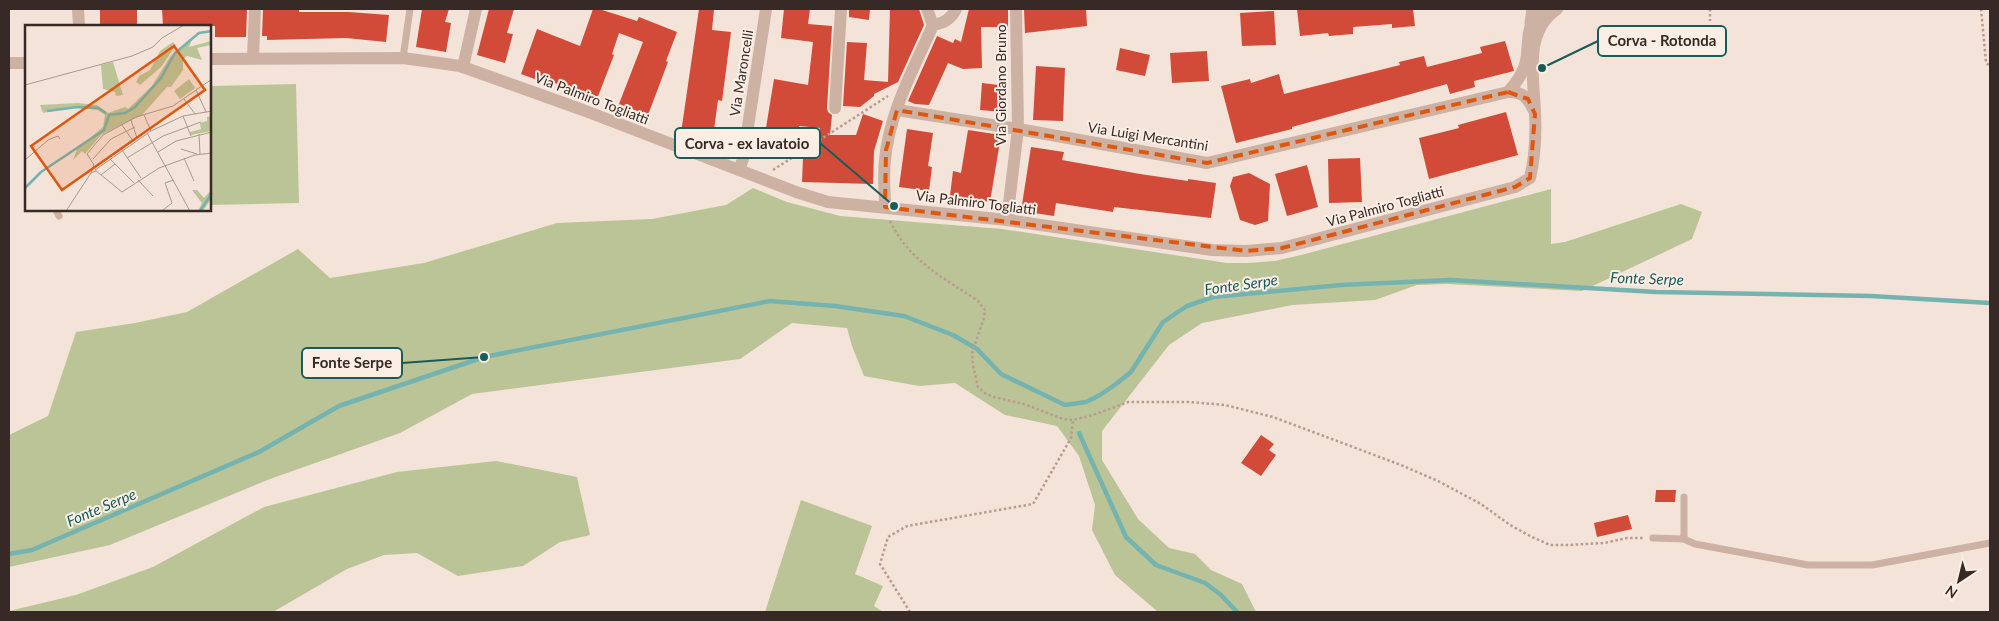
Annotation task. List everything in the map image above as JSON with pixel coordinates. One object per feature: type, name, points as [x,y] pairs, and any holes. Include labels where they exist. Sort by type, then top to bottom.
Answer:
[{"type":"street","points":[[78,9],[79,25]]},
{"type":"street","points":[[254,58],[255,9]]},
{"type":"street","points":[[463,67],[476,9]]},
{"type":"street","name":"Via Maroncelli","points":[[739,170],[744,159],[766,9]]},
{"type":"street","points":[[835,108],[841,9]]},
{"type":"street","points":[[927,9],[934,25]]},
{"type":"street","points":[[885,207],[886,155],[897,110],[934,25],[947,21],[953,16],[956,9]]},
{"type":"street","name":"Via Giordano Bruno","points":[[1007,220],[1018,129],[1016,9]]},
{"type":"street","points":[[1508,92],[1521,75],[1526,61],[1528,31],[1542,9]]},
{"type":"street","points":[[1535,114],[1532,66],[1534,44],[1539,30],[1548,15],[1557,9]]},
{"type":"street","name":"Via Palmiro Togliatti","points":[[211,59],[403,58],[463,67],[768,182],[828,202],[1007,220],[1212,250],[1246,252],[1282,248],[1515,187],[1530,178],[1533,167],[1535,114]]},
{"type":"street","points":[[9,63],[25,63]]},
{"type":"street","points":[[1508,92],[1515,92],[1528,99],[1535,114]]},
{"type":"street","name":"Via Luigi Mercantini","points":[[897,110],[1018,129],[1207,163],[1508,92]]},
{"type":"lane","points":[[403,58],[410,9]]},
{"type":"lane","points":[[1528,31],[1530,9]]},
{"type":"lane","points":[[1684,497],[1684,539]]},
{"type":"lane","points":[[1653,538],[1684,539],[1695,544],[1808,565],[1872,565],[1990,543]]},
{"type":"path","points":[[1710,9],[1710,21]]},
{"type":"path","points":[[1981,9],[1986,62],[1990,67]]},
{"type":"path","points":[[768,182],[773,170],[886,97],[905,88]]},
{"type":"path","points":[[885,207],[897,234],[916,259],[978,301],[985,310],[972,353],[975,380],[978,387],[985,393],[1073,420],[1128,402],[1190,402],[1224,405],[1273,417],[1401,465],[1438,481],[1481,504],[1510,525],[1550,545],[1569,545],[1626,538],[1653,538]]},
{"type":"path","points":[[910,612],[880,564],[888,537],[906,526],[1033,504],[1071,438],[1073,420]]},
{"type":"highlighted area","points":[[1508,92],[1528,99],[1535,114],[1530,178],[1515,187],[1282,248],[1246,251],[885,207],[886,150],[897,110],[1207,163]]},
{"type":"green space","points":[[296,84],[299,203],[211,205],[211,86]]},
{"type":"green space","points":[[753,188],[787,202],[840,216],[1002,229],[1227,263],[1275,261],[1551,189],[1551,244],[1565,242],[1681,204],[1702,212],[1692,239],[1582,291],[1447,284],[1417,285],[1375,300],[1292,305],[1202,323],[1169,345],[1102,431],[1102,460],[1138,519],[1169,548],[1195,554],[1211,570],[1242,584],[1256,612],[1158,612],[1115,575],[1092,530],[1095,505],[1079,456],[1057,426],[1005,415],[955,383],[919,386],[864,376],[847,328],[792,323],[740,359],[472,394],[400,433],[270,479],[110,545],[9,567],[9,435],[48,416],[76,332],[135,323],[187,312],[298,249],[330,278],[424,263],[557,223],[652,219],[726,205]]},
{"type":"green space","points":[[496,461],[577,477],[590,535],[560,542],[523,566],[458,576],[417,553],[384,555],[347,569],[273,612],[9,612],[76,595],[153,567],[264,507],[397,472]]},
{"type":"green space","points":[[801,500],[872,526],[855,574],[883,586],[874,606],[883,612],[765,612]]},
{"type":"building","points":[[100,9],[137,9],[137,25],[100,25]]},
{"type":"building","points":[[162,9],[247,9],[246,37],[215,37],[215,26],[211,25],[163,25]]},
{"type":"building","points":[[263,9],[299,9],[299,12],[349,12],[389,15],[386,42],[346,38],[267,40],[267,36],[262,36]]},
{"type":"building","points":[[422,9],[449,9],[445,22],[451,23],[446,52],[416,47]]},
{"type":"building","points":[[489,9],[514,9],[507,33],[513,34],[505,63],[477,55]]},
{"type":"building","points":[[593,9],[599,9],[637,21],[639,17],[677,32],[648,115],[619,104],[643,42],[619,33],[612,54],[614,55],[597,99],[552,82],[551,85],[521,74],[537,29],[580,46]]},
{"type":"building","points":[[699,9],[714,9],[712,30],[731,32],[722,101],[718,100],[713,137],[681,133]]},
{"type":"building","points":[[784,9],[810,9],[808,24],[832,26],[827,108],[828,112],[832,115],[830,135],[856,135],[863,114],[883,121],[874,151],[873,184],[802,182],[803,158],[819,158],[820,128],[799,126],[794,152],[763,146],[774,79],[808,85],[813,42],[781,38]]},
{"type":"building","points":[[849,9],[870,9],[869,20],[849,17]]},
{"type":"building","points":[[890,9],[919,9],[924,25],[898,82],[874,94],[860,107],[843,106],[847,42],[867,43],[864,80],[888,82]]},
{"type":"building","points":[[969,9],[1008,10],[1008,27],[981,27],[982,68],[963,69],[948,63],[929,105],[915,104],[908,101],[937,36],[953,43],[955,39],[961,42]]},
{"type":"building","points":[[1024,9],[1086,9],[1087,26],[1025,33]]},
{"type":"building","points":[[1297,9],[1413,9],[1415,26],[1392,28],[1392,24],[1353,27],[1353,34],[1329,36],[1328,33],[1300,36]]},
{"type":"building","points":[[1274,11],[1276,45],[1242,46],[1240,13]]},
{"type":"building","points":[[1505,41],[1514,71],[1474,81],[1475,87],[1450,94],[1447,84],[1292,127],[1292,129],[1236,143],[1221,86],[1250,79],[1251,83],[1279,74],[1284,94],[1400,65],[1399,62],[1424,56],[1427,67],[1482,53],[1480,47]]},
{"type":"building","points":[[1120,48],[1150,55],[1145,76],[1116,70]]},
{"type":"building","points":[[1207,51],[1209,81],[1172,83],[1170,53]]},
{"type":"building","points":[[1036,66],[1065,68],[1063,121],[1033,120]]},
{"type":"building","points":[[982,83],[1007,86],[1004,112],[980,110]]},
{"type":"building","points":[[1506,112],[1518,155],[1429,179],[1419,138],[1459,128],[1458,125]]},
{"type":"building","points":[[907,129],[933,133],[928,166],[932,167],[929,191],[899,187]]},
{"type":"building","points":[[968,130],[1001,135],[990,202],[950,196],[953,171],[961,173]]},
{"type":"building","points":[[1031,147],[1064,152],[1062,160],[1140,174],[1216,183],[1211,218],[1114,207],[1113,212],[1056,203],[1054,216],[1021,211]]},
{"type":"building","points":[[1360,158],[1362,202],[1329,203],[1328,159]]},
{"type":"building","points":[[1307,165],[1318,207],[1287,216],[1275,174]]},
{"type":"building","points":[[1249,173],[1270,184],[1268,221],[1255,225],[1240,220],[1230,186],[1233,177]]},
{"type":"building","points":[[1261,435],[1274,444],[1269,450],[1276,455],[1261,476],[1241,463]]},
{"type":"building","points":[[1656,490],[1676,490],[1675,502],[1655,502]]},
{"type":"building","points":[[1628,515],[1632,529],[1597,537],[1594,523]]},
{"type":"waterway","name":"Fonte Serpe","points":[[9,554],[32,550],[259,452],[339,406],[484,357],[770,301],[835,306],[904,316],[953,335],[977,349],[1001,374],[1065,405],[1086,402],[1116,384],[1131,372],[1163,322],[1187,306],[1213,297],[1341,285],[1450,280],[1656,292],[1871,296],[1990,303]]},
{"type":"waterway","name":"Fonte Serpe","points":[[1079,433],[1126,537],[1156,565],[1205,583],[1221,595],[1237,612]]},
{"type":"place","name":"Corva - Rotonda","points":[[1542,68]]},
{"type":"place","name":"Corva - ex lavatoio","points":[[894,206]]},
{"type":"place","name":"Fonte Serpe","points":[[484,357]]}]
